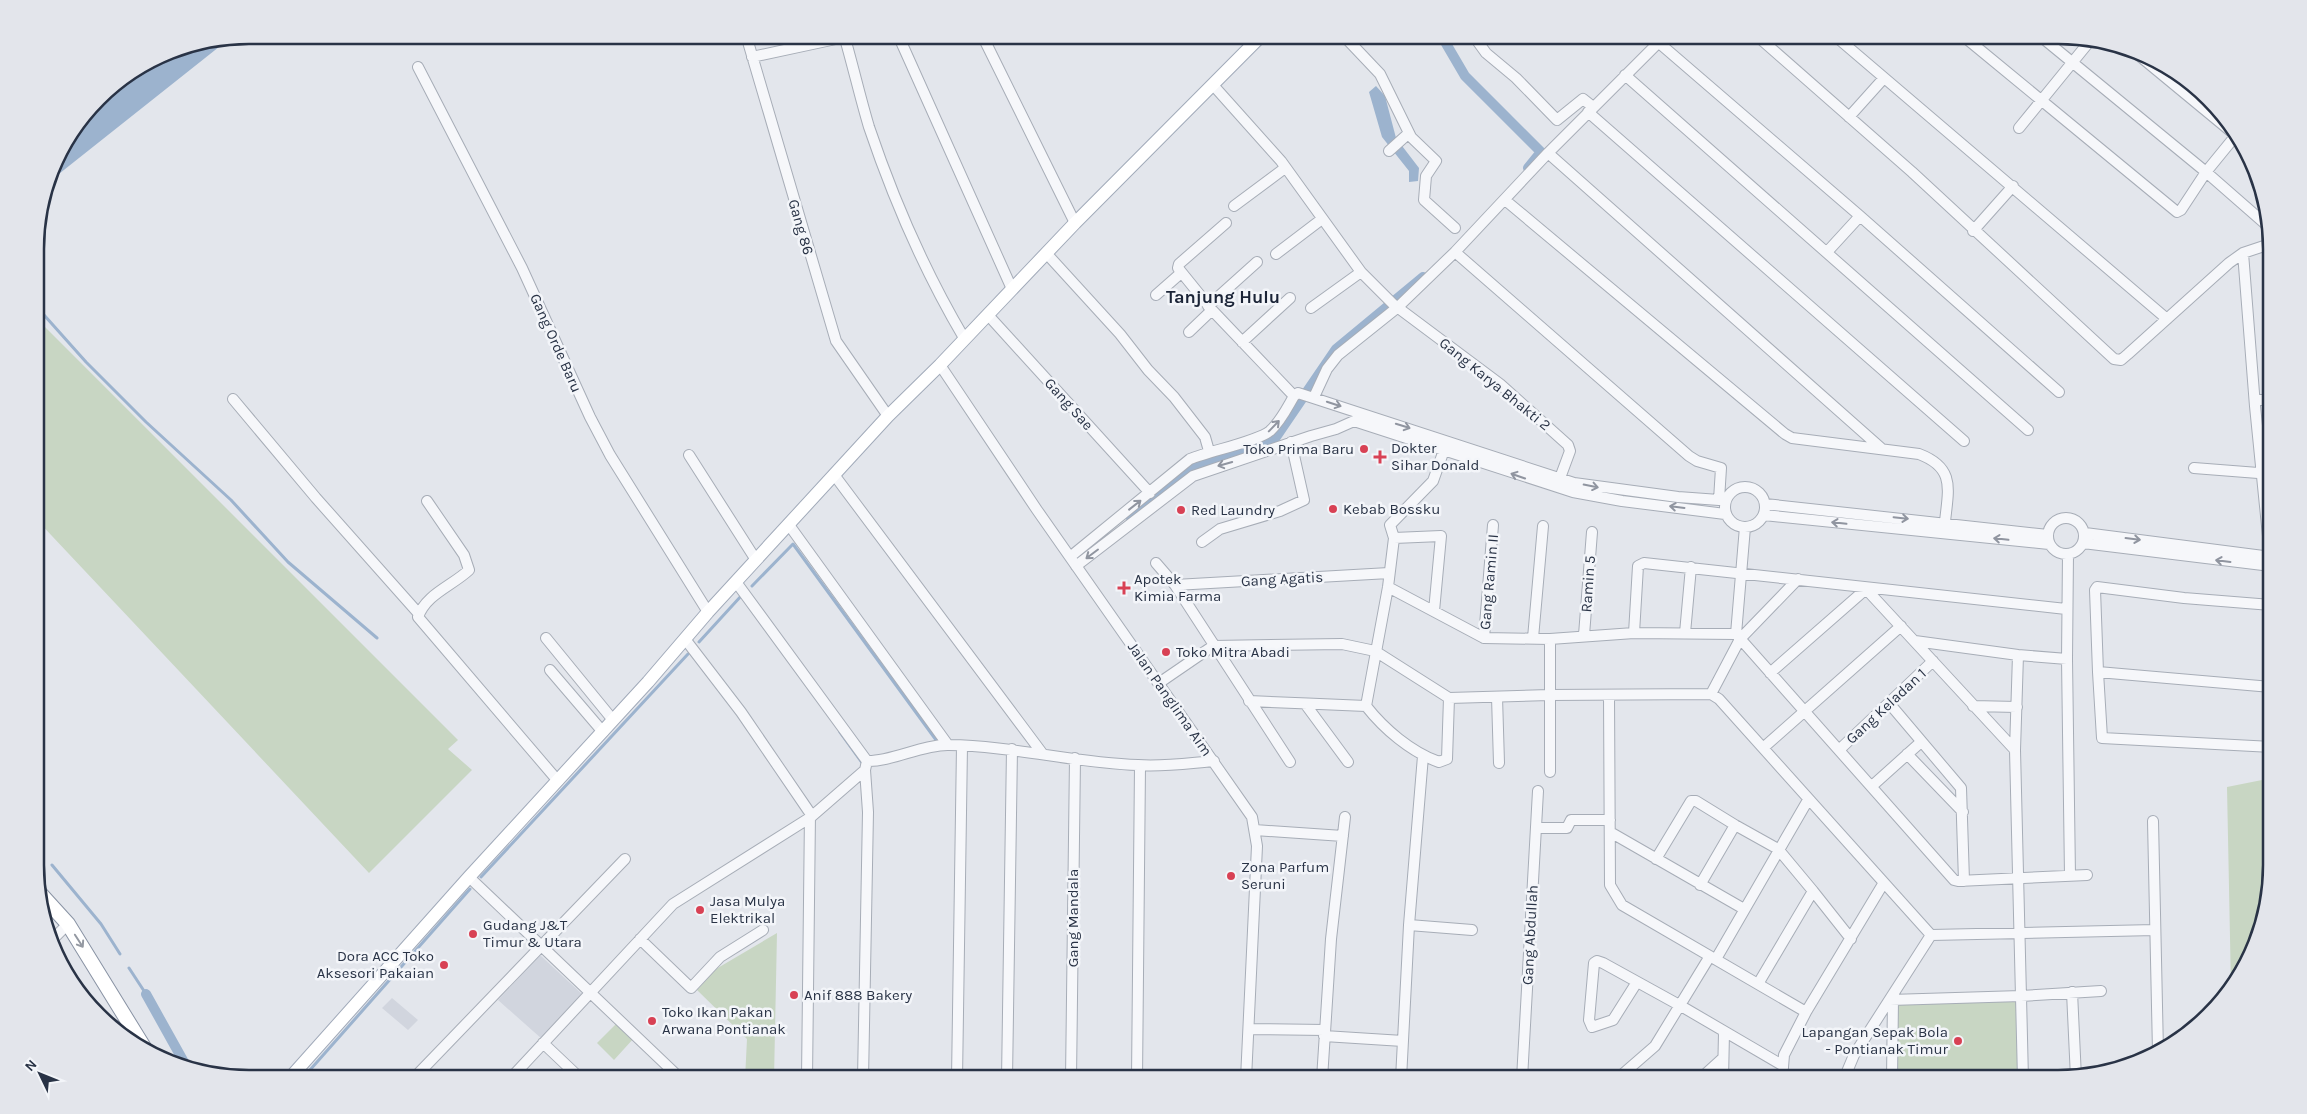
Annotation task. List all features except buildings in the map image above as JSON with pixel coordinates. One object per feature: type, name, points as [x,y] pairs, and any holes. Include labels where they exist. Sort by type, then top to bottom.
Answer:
[{"type":"highway","points":[[47,901],[68,924],[138,1038]]},
{"type":"main road","points":[[297,1070],[469,877],[603,732],[708,612],[835,476],[885,412],[940,365],[1075,222],[1253,44]]},
{"type":"street","name":"Gang 86","points":[[748,44],[836,341],[885,412]]},
{"type":"street","points":[[752,57],[810,44]]},
{"type":"street","points":[[847,44],[869,125],[896,201],[912,241],[964,338]]},
{"type":"street","points":[[902,44],[1012,289]]},
{"type":"street","points":[[986,44],[1075,222]]},
{"type":"street","points":[[1352,44],[1380,74],[1409,133],[1436,161],[1426,176],[1424,200],[1455,228]]},
{"type":"street","points":[[1480,44],[1486,53],[1516,78],[1557,120],[1584,99],[1590,110],[1964,441]]},
{"type":"street","points":[[1312,397],[1334,360],[1392,303],[1455,252],[1548,153],[1656,44]]},
{"type":"street","points":[[1669,44],[2059,392]]},
{"type":"street","points":[[1766,44],[1912,172],[1973,231],[2114,359],[2121,360],[2218,272],[2243,253],[2263,246]]},
{"type":"street","points":[[1844,44],[2167,319]]},
{"type":"street","points":[[1973,44],[2177,212],[2188,200],[2206,172],[2233,141]]},
{"type":"street","points":[[2050,44],[2206,172],[2261,220]]},
{"type":"street","points":[[2019,128],[2086,46]]},
{"type":"street","name":"Gang Orde Baru","points":[[418,67],[522,268],[590,417],[610,455],[708,612]]},
{"type":"street","points":[[2153,67],[2217,120]]},
{"type":"street","points":[[1625,74],[2028,430]]},
{"type":"street","points":[[1849,117],[1884,78]]},
{"type":"street","points":[[1213,85],[1285,168],[1361,272],[1392,303]]},
{"type":"street","points":[[1389,152],[1409,133]]},
{"type":"street","points":[[1548,153],[1882,449]]},
{"type":"street","points":[[1234,206],[1285,168]]},
{"type":"street","points":[[1973,231],[2013,186]]},
{"type":"street","points":[[1505,200],[1785,434],[1792,438],[1919,454],[1933,460],[1949,481],[1945,522]]},
{"type":"street","points":[[1827,252],[1860,216]]},
{"type":"street","points":[[1276,254],[1322,219]]},
{"type":"street","points":[[1226,223],[1179,264],[1178,268],[1210,308],[1242,342],[1297,394],[1312,397],[1444,450],[1536,482],[1573,492],[1622,501],[1725,514]]},
{"type":"street","points":[[1455,252],[1688,456],[1696,461],[1721,468],[1723,499],[1725,514],[1729,521],[1741,528],[1756,525],[1764,515],[1765,504],[1760,493],[1746,486],[1732,490],[1723,499]]},
{"type":"street","points":[[1046,253],[1174,397],[1205,437],[1209,452]]},
{"type":"street","points":[[2243,253],[2255,400],[2263,454]]},
{"type":"street","points":[[1189,332],[1210,308],[1257,262]]},
{"type":"street","points":[[1311,308],[1361,272]]},
{"type":"street","points":[[1156,295],[1181,273]]},
{"type":"street","points":[[1242,342],[1290,298]]},
{"type":"street","name":"Gang Karya Bhakti 2","points":[[1392,303],[1500,384],[1568,445],[1570,451],[1560,478]]},
{"type":"street","name":"Gang Sae","points":[[988,315],[1150,494]]},
{"type":"street","name":"Jalan Panglima Aim","points":[[940,365],[1076,566],[1252,817],[1255,830],[1256,863],[1247,1070]]},
{"type":"street","points":[[1070,557],[1186,463],[1209,452],[1264,435],[1279,422],[1297,394]]},
{"type":"street","points":[[233,399],[316,498],[419,614],[421,623],[558,781]]},
{"type":"street","points":[[2255,400],[2263,400]]},
{"type":"street","points":[[1076,566],[1193,476],[1291,442],[1336,429],[1356,416],[1560,478],[1597,487],[1723,499]]},
{"type":"street","points":[[1202,542],[1220,529],[1280,510],[1304,500],[1291,442]]},
{"type":"street","points":[[1366,706],[1388,587],[1394,538],[1390,525],[1433,481],[1444,450]]},
{"type":"street","points":[[689,455],[756,560]]},
{"type":"street","points":[[2194,468],[2263,474]]},
{"type":"street","points":[[835,476],[1042,753]]},
{"type":"street","points":[[419,614],[426,604],[441,590],[469,570],[464,555],[427,501]]},
{"type":"street","points":[[1765,504],[1945,522],[2049,539]]},
{"type":"street","points":[[1764,515],[2049,539]]},
{"type":"street","points":[[2069,517],[2082,526],[2084,538],[2079,549],[2068,554],[2054,550],[2049,539],[2050,527],[2054,521],[2069,517]]},
{"type":"street","points":[[789,525],[948,745]]},
{"type":"street","name":"Gang Ramin II","points":[[1484,638],[1493,525]]},
{"type":"street","points":[[1533,638],[1543,526]]},
{"type":"street","points":[[1744,527],[1738,637],[1948,874],[1957,881],[2086,875]]},
{"type":"street","name":"Ramin 5","points":[[1584,635],[1592,532]]},
{"type":"street","points":[[1394,538],[1441,536],[1434,611]]},
{"type":"street","points":[[2084,538],[2263,560]]},
{"type":"street","points":[[2068,554],[2066,659],[2070,876]]},
{"type":"street","points":[[1156,563],[1175,585],[1290,762]]},
{"type":"street","points":[[1634,633],[1638,566],[1644,563],[2066,610]]},
{"type":"street","points":[[1685,633],[1690,567]]},
{"type":"street","name":"Gang Agatis","points":[[1175,585],[1389,573]]},
{"type":"street","points":[[1711,694],[1738,637],[1798,579]]},
{"type":"street","points":[[736,582],[866,765],[868,812],[863,1070]]},
{"type":"street","points":[[1388,587],[1484,638],[1550,639],[1584,635],[1634,633],[1685,633],[1738,637]]},
{"type":"street","points":[[2263,603],[2184,598],[2097,587],[2095,590],[2102,738],[2263,747]]},
{"type":"street","points":[[1866,589],[2016,750]]},
{"type":"street","points":[[1770,674],[1866,589]]},
{"type":"street","points":[[1763,748],[1901,626]]},
{"type":"street","points":[[546,638],[613,720]]},
{"type":"street","points":[[686,639],[779,766],[806,806],[811,817],[807,1070]]},
{"type":"street","points":[[1550,639],[1550,772]]},
{"type":"street","points":[[1916,641],[2018,656],[2066,659]]},
{"type":"street","points":[[1159,683],[1213,646],[1342,644],[1375,651],[1449,698],[1711,694],[1719,699],[1883,884],[1931,935],[2155,930]]},
{"type":"street","points":[[2018,656],[2016,750],[2023,1070]]},
{"type":"street","name":"Gang Keladan 1","points":[[1839,750],[1933,661]]},
{"type":"street","points":[[550,670],[603,732]]},
{"type":"street","points":[[2098,672],[2263,685]]},
{"type":"street","points":[[1609,696],[1610,884],[1618,900],[1622,906],[1806,1012]]},
{"type":"street","points":[[1497,697],[1499,763]]},
{"type":"street","points":[[1249,701],[1306,705],[1339,704],[1366,706],[1382,724],[1423,756],[1439,762],[1447,759],[1449,698]]},
{"type":"street","points":[[1889,703],[1961,788],[1964,881]]},
{"type":"street","points":[[1306,705],[1348,762]]},
{"type":"street","points":[[1973,706],[2017,707]]},
{"type":"street","points":[[1872,786],[1921,742]]},
{"type":"street","points":[[518,1070],[672,904],[811,817],[866,765],[907,752],[948,745],[1012,749],[1140,766],[1214,761]]},
{"type":"street","points":[[956,1070],[962,746]]},
{"type":"street","points":[[1007,1070],[1012,749]]},
{"type":"street","points":[[1908,754],[1963,812]]},
{"type":"street","points":[[1401,1070],[1409,925],[1423,756]]},
{"type":"street","name":"Gang Mandala","points":[[1072,1070],[1075,758]]},
{"type":"street","points":[[1136,1070],[1140,766]]},
{"type":"street","name":"Gang Abdullah","points":[[1523,1070],[1538,791]]},
{"type":"street","points":[[1627,1070],[1655,1046],[1744,909],[1808,800]]},
{"type":"street","points":[[1656,859],[1691,801],[1696,801],[1778,849],[1851,940]]},
{"type":"street","points":[[1322,1070],[1331,939],[1345,817]]},
{"type":"street","points":[[1536,828],[1568,828],[1571,820],[1610,820]]},
{"type":"street","points":[[2153,821],[2158,1045]]},
{"type":"street","points":[[1700,885],[1735,825]]},
{"type":"street","points":[[1255,830],[1343,836]]},
{"type":"street","points":[[1610,832],[1744,909]]},
{"type":"street","points":[[422,1070],[625,860]]},
{"type":"street","points":[[469,877],[672,1070]]},
{"type":"street","points":[[1782,1070],[1784,1055],[1806,1012],[1883,884]]},
{"type":"street","points":[[1758,984],[1813,891]]},
{"type":"street","points":[[56,936],[68,924]]},
{"type":"street","points":[[1409,925],[1472,930]]},
{"type":"street","points":[[640,939],[691,988],[720,957],[763,930]]},
{"type":"street","points":[[1848,1070],[1931,935]]},
{"type":"street","points":[[1637,982],[1612,1020],[1592,1027],[1588,1020],[1596,961],[1637,982],[1681,1006],[1724,1033],[1782,1065]]},
{"type":"street","points":[[1891,999],[2021,996],[2101,991]]},
{"type":"street","points":[[2072,992],[2076,1069]]},
{"type":"street","points":[[1891,999],[1892,1070]]},
{"type":"street","points":[[1249,1029],[1324,1033],[1403,1041]]},
{"type":"street","points":[[1722,1070],[1724,1033]]},
{"type":"street","points":[[543,1043],[572,1070]]},
{"type":"street","points":[[1710,1070],[1722,1059]]},
{"type":"shaded area","points":[[540,955],[583,995],[542,1039],[498,1000]]},
{"type":"shaded area","points":[[392,998],[418,1020],[408,1030],[382,1008]]},
{"type":"green space","points":[[44,326],[458,740],[448,749],[472,770],[369,873],[44,528]]},
{"type":"green space","points":[[2263,780],[2263,878],[2259,905],[2248,944],[2231,976],[2227,787]]},
{"type":"green space","points":[[777,933],[774,1070],[745,1070],[747,1039],[697,990],[716,969]]},
{"type":"green space","name":"Lapangan Sepak Bola - Pontianak Timur","points":[[2018,1001],[2019,1070],[1897,1070],[1896,1004]]},
{"type":"green space","points":[[617,1023],[634,1038],[614,1060],[597,1043]]},
{"type":"water","points":[[220,46],[57,175],[71,146],[86,124],[124,86],[146,71],[170,59]]},
{"type":"water","points":[[1376,86],[1385,96],[1396,138],[1419,168],[1418,181],[1409,182],[1409,171],[1382,137],[1369,92]]},
{"type":"waterway","points":[[1446,44],[1465,76],[1541,152],[1528,168]]},
{"type":"waterway","points":[[1131,518],[1192,469],[1274,440],[1336,349],[1423,277]]},
{"type":"waterway","points":[[44,315],[86,362],[146,422],[231,500],[288,562],[377,638]]},
{"type":"waterway","points":[[752,586],[793,544],[939,744]]},
{"type":"waterway","points":[[699,642],[742,595]]},
{"type":"waterway","points":[[481,877],[688,654]]},
{"type":"waterway","points":[[840,732],[863,764]]},
{"type":"waterway","points":[[52,865],[101,924],[120,954]]},
{"type":"waterway","points":[[310,1070],[470,889]]},
{"type":"waterway","points":[[129,968],[146,994]]},
{"type":"waterway","points":[[146,994],[182,1059]]},
{"type":"place","name":"Toko Prima Baru","points":[[1364,449]]},
{"type":"place","name":"Dokter Sihar Donald","points":[[1380,457]]},
{"type":"place","name":"Kebab Bossku","points":[[1333,509]]},
{"type":"place","name":"Red Laundry","points":[[1181,510]]},
{"type":"place","name":"Apotek Kimia Farma","points":[[1124,588]]},
{"type":"place","name":"Toko Mitra Abadi","points":[[1166,652]]},
{"type":"place","name":"Zona Parfum Seruni","points":[[1231,876]]},
{"type":"place","name":"Jasa Mulya Elektrikal","points":[[700,910]]},
{"type":"place","name":"Gudang J&T Timur & Utara","points":[[473,934]]},
{"type":"place","name":"Dora ACC Toko Aksesori Pakaian","points":[[444,965]]},
{"type":"place","name":"Anif 888 Bakery","points":[[794,995]]},
{"type":"place","name":"Toko Ikan Pakan Arwana Pontianak","points":[[652,1021]]},
{"type":"place","name":"Lapangan Sepak Bola - Pontianak Timur","points":[[1958,1041]]},
{"type":"district","name":"Tanjung Hulu","points":[[1223,297]]}]
